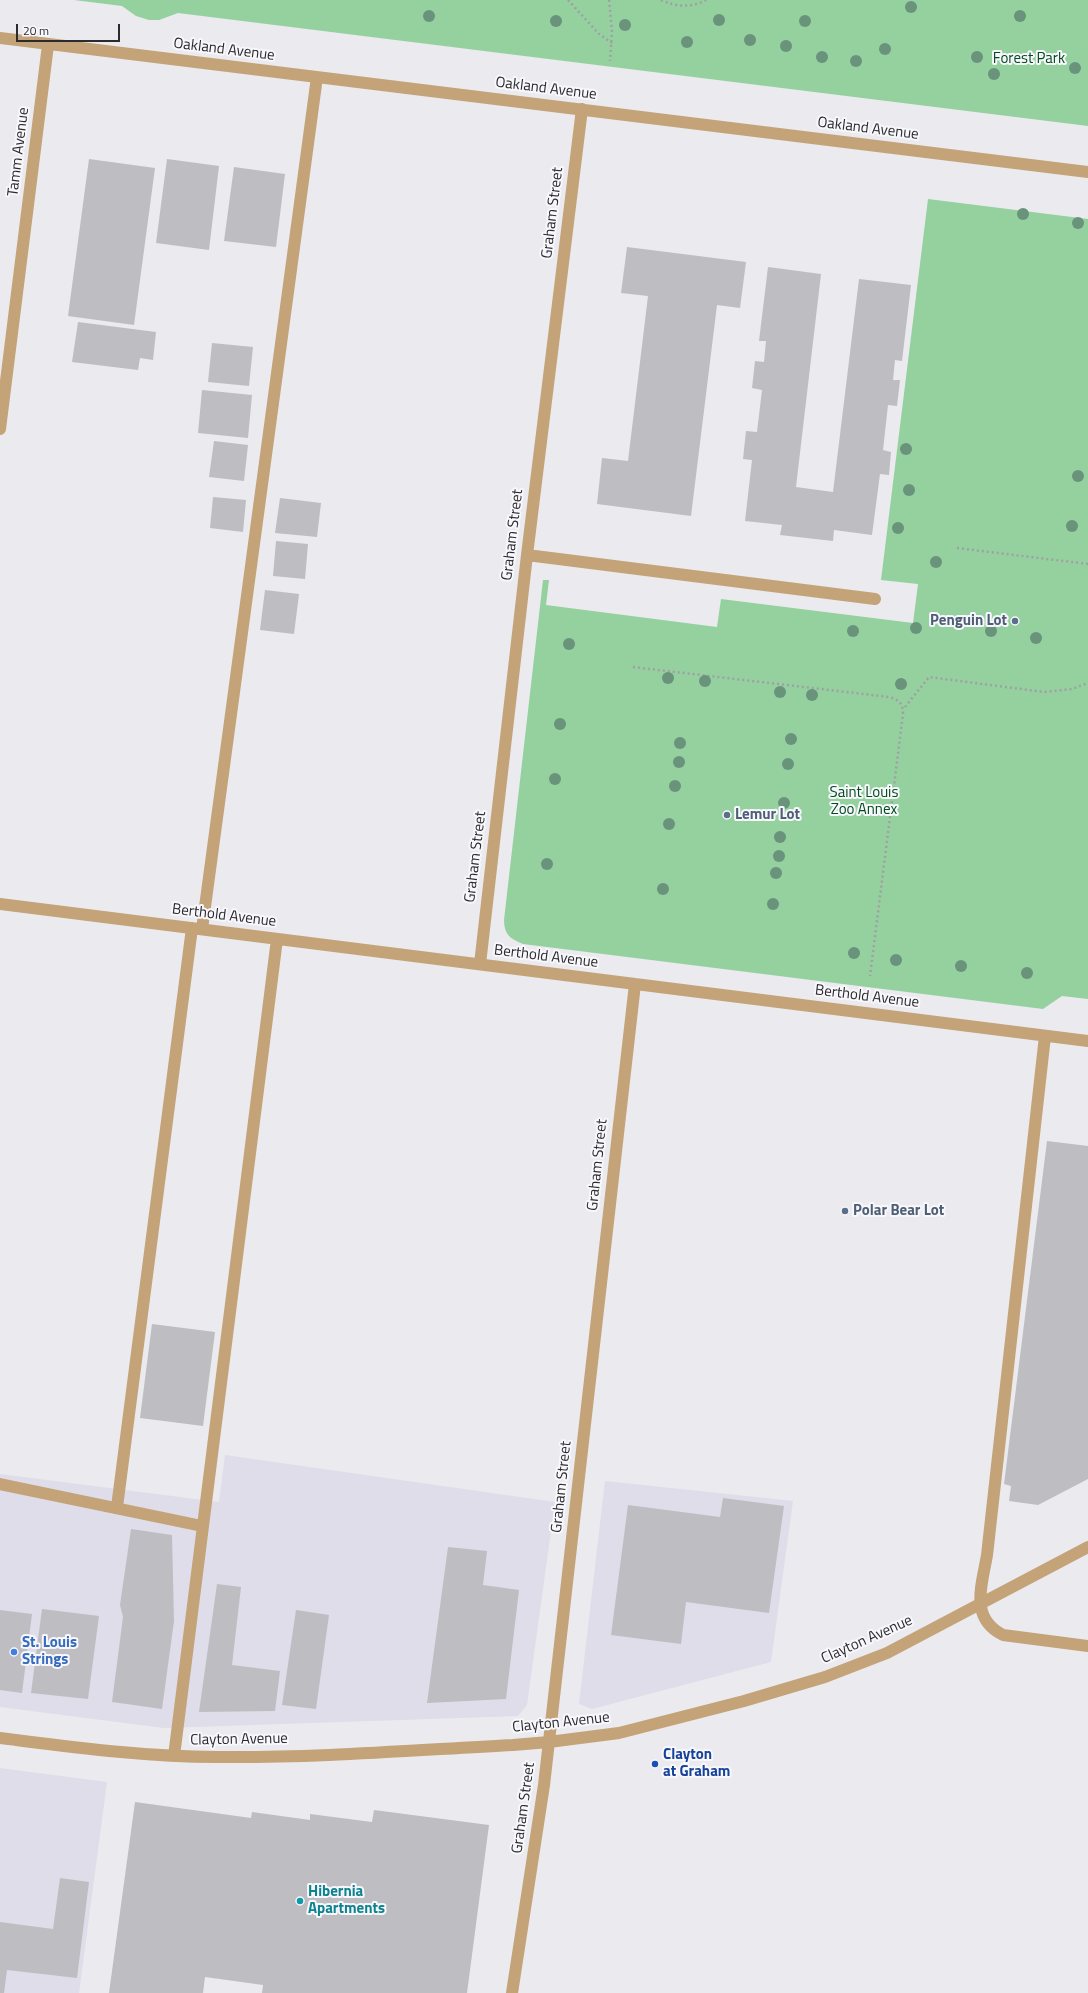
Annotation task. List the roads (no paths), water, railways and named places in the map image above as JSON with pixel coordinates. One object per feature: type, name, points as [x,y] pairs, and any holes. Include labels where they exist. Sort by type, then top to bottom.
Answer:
[{"type":"street","name":"Oakland Avenue","points":[[0,38],[1088,172]]},
{"type":"street","name":"Tamm Avenue","points":[[0,429],[48,44]]},
{"type":"street","points":[[117,1507],[137,1342],[172,1090],[197,929],[317,77]]},
{"type":"street","name":"Graham Street","points":[[480,964],[526,555],[582,110]]},
{"type":"street","points":[[526,555],[874,599]]},
{"type":"street","name":"Berthold Avenue","points":[[0,904],[1088,1041]]},
{"type":"street","points":[[174,1756],[277,939]]},
{"type":"street","name":"Graham Street","points":[[512,1993],[544,1785],[635,984]]},
{"type":"street","points":[[1045,1036],[987,1555],[979,1604],[989,1625],[1003,1635],[1088,1646]]},
{"type":"street","points":[[0,1484],[117,1507],[202,1526]]},
{"type":"street","name":"Clayton Avenue","points":[[0,1738],[124,1753],[174,1756],[264,1757],[549,1742],[619,1733],[672,1720],[825,1677],[887,1652],[1088,1547]]},
{"type":"place","name":"Penguin Lot","points":[[1015,621]]},
{"type":"place","name":"Lemur Lot","points":[[727,815]]},
{"type":"place","name":"Polar Bear Lot","points":[[845,1211]]},
{"type":"place","name":"St. Louis Strings","points":[[14,1652]]},
{"type":"place","name":"Clayton at Graham","points":[[655,1764]]},
{"type":"place","name":"Hibernia Apartments","points":[[300,1901]]},
{"type":"park label","name":"Forest Park","points":[[1029,59]]},
{"type":"park label","name":"Saint Louis Zoo Annex","points":[[864,802]]}]
